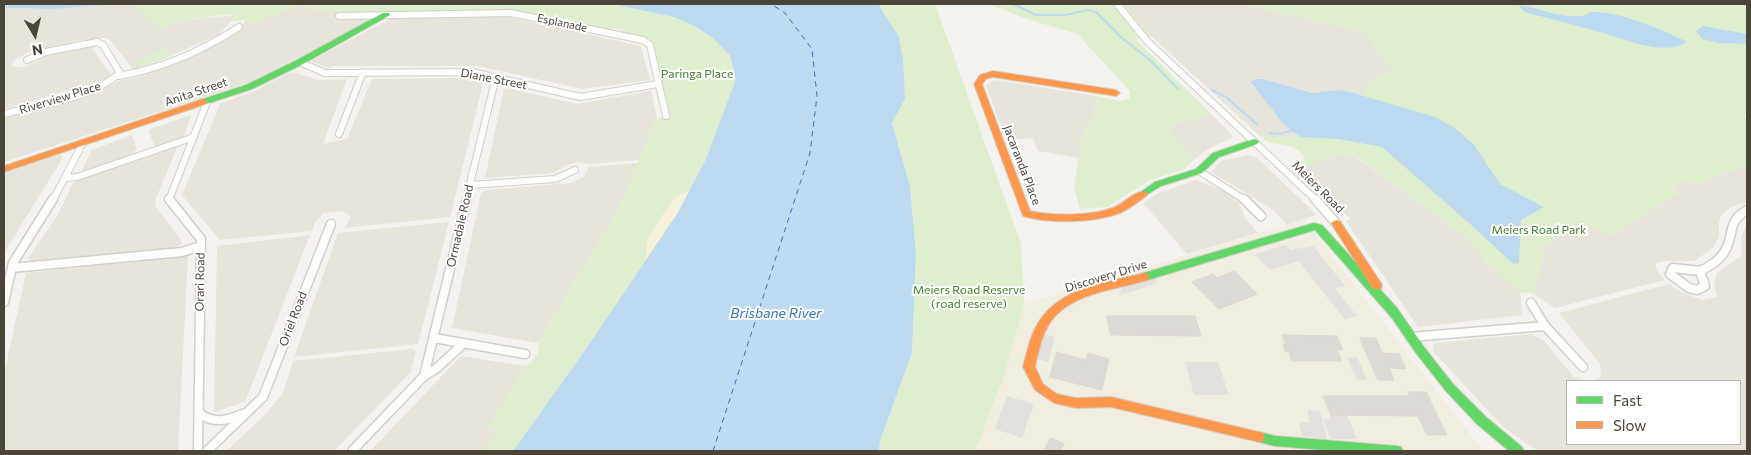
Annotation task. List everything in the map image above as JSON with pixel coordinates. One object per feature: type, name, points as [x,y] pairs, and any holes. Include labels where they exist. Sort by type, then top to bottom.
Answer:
[{"type":"street","name":"Meiers Road","points":[[1117,4],[1148,42],[1315,199],[1336,223],[1410,337],[1450,388],[1483,424],[1518,451]]},
{"type":"street","name":"Esplanade","points":[[339,16],[511,13],[643,40],[650,45],[666,116]]},
{"type":"street","name":"Anita Street","points":[[4,169],[249,87],[300,62],[386,15]]},
{"type":"street","name":"Riverview Place","points":[[4,114],[36,107],[109,83],[118,76],[139,74],[225,37],[239,27]]},
{"type":"street","points":[[27,60],[46,52],[97,42],[103,45],[116,66],[120,73],[118,76]]},
{"type":"street","name":"Diane Street","points":[[300,62],[325,73],[464,72],[580,97],[658,84]]},
{"type":"street","points":[[339,134],[363,72]]},
{"type":"street","name":"Jacaranda Place","points":[[1116,93],[993,74],[984,76],[980,80],[978,84],[1026,214],[1037,217],[1107,214],[1118,210],[1158,184],[1198,171],[1216,155],[1254,142]]},
{"type":"street","name":"Ormadale Road","points":[[424,376],[494,85],[500,79]]},
{"type":"street","name":"Orari Road","points":[[198,451],[201,239],[169,200],[207,102]]},
{"type":"street","points":[[64,178],[77,177],[194,137]]},
{"type":"street","points":[[4,302],[13,263],[44,216],[83,143]]},
{"type":"street","points":[[470,185],[555,179],[575,170]]},
{"type":"street","points":[[1198,171],[1243,198],[1261,216]]},
{"type":"street","points":[[1700,271],[1726,254],[1732,224],[1736,217],[1747,210]]},
{"type":"street","name":"Oriel Road","points":[[207,451],[263,397],[331,224]]},
{"type":"street","name":"Discovery Drive","points":[[1396,315],[1318,227],[1314,226],[1068,299],[1053,309],[1044,322],[1029,366],[1039,387],[1054,398],[1076,403],[1111,402],[1275,441],[1397,451]]},
{"type":"street","points":[[12,268],[182,252],[201,246]]},
{"type":"street","points":[[1531,303],[1545,326],[1583,367]]},
{"type":"street","points":[[1410,337],[1545,326]]},
{"type":"street","points":[[434,338],[525,354]]},
{"type":"street","name":"Ormadale Road","points":[[352,451],[424,376],[437,368],[464,343]]},
{"type":"street","points":[[199,413],[209,420],[219,421],[250,411]]},
{"type":"shaded area","points":[[112,4],[140,4],[138,8],[159,29],[183,20],[237,15],[219,35],[139,69],[133,69],[111,41],[106,38],[83,40],[31,51],[13,61],[11,65],[25,67],[45,57],[85,46],[91,47],[111,75],[104,80],[4,109],[4,8],[56,9]]},
{"type":"shaded area","points":[[304,4],[316,10],[341,11],[335,20],[361,19],[367,20],[367,23],[247,83],[4,162],[4,117],[35,110],[136,77],[162,67],[239,30],[246,20],[255,22]]},
{"type":"shaded area","points":[[1123,4],[1243,4],[1364,32],[1393,72],[1369,81],[1362,95],[1354,93],[1312,93],[1264,79],[1251,84],[1291,131],[1301,137],[1261,137],[1151,36]]},
{"type":"shaded area","points":[[508,17],[641,46],[650,80],[582,89],[478,66],[332,66],[330,68],[310,61],[392,18]]},
{"type":"shaded area","points":[[291,72],[319,80],[347,79],[323,144],[347,139],[372,79],[456,78],[479,80],[483,84],[450,217],[344,228],[351,217],[343,211],[324,213],[316,221],[312,231],[220,240],[182,195],[220,104],[254,91]]},
{"type":"shaded area","points":[[994,80],[1097,96],[1093,122],[1084,127],[1079,158],[1038,151],[1033,138],[1006,140],[986,85]]},
{"type":"shaded area","points":[[507,88],[577,104],[651,91],[657,117],[639,160],[588,164],[577,162],[564,166],[554,173],[485,178],[504,89]]},
{"type":"shaded area","points":[[1211,114],[1231,134],[1232,138],[1210,148],[1195,159],[1166,127]]},
{"type":"shaded area","points":[[191,115],[184,137],[155,147],[148,130]]},
{"type":"shaded area","points":[[132,135],[137,150],[134,151],[135,154],[88,170],[82,170],[92,150]]},
{"type":"shaded area","points":[[178,145],[155,201],[156,207],[182,241],[181,245],[172,249],[33,262],[28,258],[57,216],[73,183],[82,177]]},
{"type":"shaded area","points":[[61,154],[62,159],[4,253],[4,173]]},
{"type":"shaded area","points":[[1248,155],[1257,158],[1317,215],[1287,225],[1272,209],[1212,171],[1221,161]]},
{"type":"shaded area","points":[[1341,155],[1355,156],[1465,236],[1489,265],[1520,292],[1522,315],[1418,327],[1346,221],[1351,219],[1298,172],[1315,161]]},
{"type":"shaded area","points":[[638,163],[620,206],[538,343],[452,328],[481,193],[487,190],[571,183],[584,177],[589,167]]},
{"type":"shaded area","points":[[1747,165],[1747,202],[1730,207],[1721,216],[1719,237],[1713,248],[1694,261],[1664,261],[1655,263],[1657,271],[1665,280],[1555,308],[1534,294],[1544,246],[1582,221],[1610,235],[1680,192],[1674,188],[1676,182],[1684,180],[1698,183]]},
{"type":"shaded area","points":[[1196,180],[1224,191],[1239,202],[1245,218],[1258,233],[1187,254],[1143,203],[1159,193]]},
{"type":"shaded area","points":[[1304,220],[1477,443],[1486,451],[975,451],[1004,376],[1024,304]]},
{"type":"shaded area","points":[[449,222],[418,344],[294,357],[338,233]]},
{"type":"shaded area","points":[[1747,223],[1747,451],[1538,451],[1503,427],[1433,351],[1434,343],[1532,334],[1544,341],[1574,377],[1584,380],[1566,380],[1566,445],[1741,445],[1741,380],[1593,380],[1601,377],[1600,364],[1559,313],[1669,284],[1681,292],[1702,300],[1717,297],[1714,283],[1717,273],[1741,256],[1742,235]]},
{"type":"shaded area","points":[[310,235],[245,402],[214,412],[217,246]]},
{"type":"shaded area","points":[[1285,245],[1291,250],[1313,246],[1345,286],[1335,288],[1357,316],[1344,319],[1299,261],[1270,270],[1255,254]]},
{"type":"shaded area","points":[[188,256],[178,451],[4,451],[4,375],[26,273]]},
{"type":"shaded area","points":[[1157,277],[1156,284],[1120,295],[1122,287]]},
{"type":"shaded area","points":[[1044,334],[1055,337],[1048,362],[1037,359]]},
{"type":"shaded area","points":[[412,349],[416,351],[411,372],[334,451],[226,451],[267,413],[283,393],[293,361]]},
{"type":"shaded area","points":[[461,356],[525,366],[489,428],[498,430],[486,451],[370,451]]},
{"type":"shaded area","points":[[1347,357],[1357,357],[1367,380],[1357,380]]},
{"type":"shaded area","points":[[1185,362],[1218,362],[1229,395],[1194,395]]},
{"type":"shaded area","points":[[1007,396],[1034,404],[1022,438],[995,429]]},
{"type":"shaded area","points":[[1307,410],[1320,411],[1327,439],[1302,436],[1299,422],[1310,423]]},
{"type":"shaded area","points":[[1330,415],[1347,415],[1357,439],[1331,439],[1323,419],[1331,419]]},
{"type":"green space","points":[[140,4],[304,4],[255,23],[246,20],[232,21],[237,15],[230,14],[183,20],[159,29],[137,8]]},
{"type":"green space","name":"Paringa Place","points":[[304,4],[612,4],[674,17],[698,28],[716,41],[730,56],[736,79],[706,159],[677,214],[590,343],[513,451],[486,451],[497,430],[488,428],[525,366],[531,363],[539,351],[538,343],[620,206],[656,119],[670,115],[651,40],[621,32],[622,30],[614,28],[612,30],[570,22],[573,19],[565,18],[562,20],[515,11],[340,13],[341,11],[316,10]]},
{"type":"green space","name":"Meiers Road Reserve (road reserve)","points":[[878,4],[935,4],[1021,244],[1024,304],[1004,376],[975,451],[879,451],[880,441],[912,353],[916,253],[910,186],[892,123],[905,99],[899,37]]},
{"type":"green space","points":[[989,4],[1123,4],[1151,36],[1136,40],[1211,114],[1166,127],[1195,159],[1184,169],[1150,180],[1107,207],[1080,209],[1074,187],[1084,127],[1093,122],[1097,96],[1119,101],[1129,99],[1130,91],[1077,34],[1027,19]]},
{"type":"green space","name":"Meiers Road Park","points":[[1243,4],[1747,4],[1747,113],[1744,116],[1747,118],[1747,165],[1698,183],[1684,180],[1676,182],[1674,188],[1680,192],[1610,235],[1582,222],[1544,246],[1534,294],[1520,292],[1489,265],[1465,236],[1356,156],[1340,156],[1325,159],[1298,172],[1293,167],[1303,161],[1304,156],[1292,147],[1266,141],[1261,137],[1300,137],[1286,126],[1274,112],[1251,83],[1253,80],[1264,79],[1312,93],[1338,90],[1361,95],[1369,81],[1392,72],[1364,32]]},
{"type":"green space","points":[[166,48],[173,54],[141,67],[136,61]]},
{"type":"sand","points":[[690,190],[677,214],[645,261],[648,237],[674,198]]},
{"type":"water","points":[[4,4],[112,4],[56,9],[4,8]]},
{"type":"water","name":"Brisbane River","points":[[612,4],[878,4],[899,37],[903,60],[905,99],[892,123],[910,186],[916,253],[912,353],[880,441],[879,451],[513,451],[590,343],[677,214],[706,159],[736,79],[730,56],[716,41],[698,28],[674,17]]},
{"type":"water","points":[[1518,5],[1567,16],[1584,16],[1589,12],[1615,15],[1654,27],[1687,42],[1666,48],[1644,45],[1525,12]]},
{"type":"water","points":[[1703,26],[1747,34],[1747,44],[1718,43],[1702,39],[1696,31]]},
{"type":"water","points":[[1264,79],[1312,93],[1338,90],[1354,93],[1435,117],[1455,128],[1474,145],[1500,184],[1544,207],[1521,220],[1519,263],[1513,264],[1382,147],[1338,139],[1301,137],[1291,131],[1251,83],[1251,81]]},
{"type":"building","points":[[1234,271],[1257,294],[1219,309],[1192,282],[1213,274],[1217,278]]},
{"type":"building","points":[[1107,316],[1195,316],[1201,336],[1111,335]]},
{"type":"building","points":[[1282,335],[1337,336],[1343,350],[1337,350],[1342,361],[1292,361],[1289,352],[1285,351],[1283,344],[1286,344]]},
{"type":"building","points":[[1360,338],[1376,338],[1382,353],[1399,354],[1406,369],[1389,368],[1394,380],[1378,380]]},
{"type":"building","points":[[1057,352],[1086,360],[1088,353],[1109,359],[1102,390],[1050,377]]},
{"type":"building","points":[[1408,392],[1426,392],[1447,435],[1427,435],[1418,416],[1331,415],[1323,396],[1410,396]]},
{"type":"building","points":[[1051,438],[1064,444],[1060,451],[1044,451]]},
{"type":"waterway","points":[[1013,4],[1036,15],[1066,15],[1087,10],[1096,12],[1122,38],[1151,61],[1178,89]]},
{"type":"waterway","points":[[1212,90],[1226,97],[1258,125]]},
{"type":"waterway","points":[[1270,133],[1278,134],[1291,131]]},
{"type":"ferry route","points":[[713,451],[810,153],[817,96],[812,49],[785,13],[771,4]]},
{"type":"traffic: fast","points":[[203,102],[249,87],[300,62],[386,15]]},
{"type":"traffic: fast","points":[[1143,194],[1158,184],[1199,171],[1216,155],[1254,142]]},
{"type":"traffic: fast","points":[[1144,277],[1314,226],[1318,227],[1395,315]]},
{"type":"traffic: fast","points":[[1393,311],[1449,387],[1481,421],[1518,451]]},
{"type":"traffic: fast","points":[[1259,437],[1275,441],[1397,451]]},
{"type":"traffic: slow","points":[[1116,93],[993,74],[983,77],[978,84],[1026,214],[1057,217],[1081,217],[1104,214],[1120,209],[1143,194]]},
{"type":"traffic: slow","points":[[4,169],[203,102]]},
{"type":"traffic: slow","points":[[1336,223],[1377,286]]},
{"type":"traffic: slow","points":[[1144,277],[1103,287],[1075,297],[1052,312],[1044,323],[1035,344],[1029,367],[1039,387],[1054,398],[1076,403],[1111,402],[1259,437]]}]
